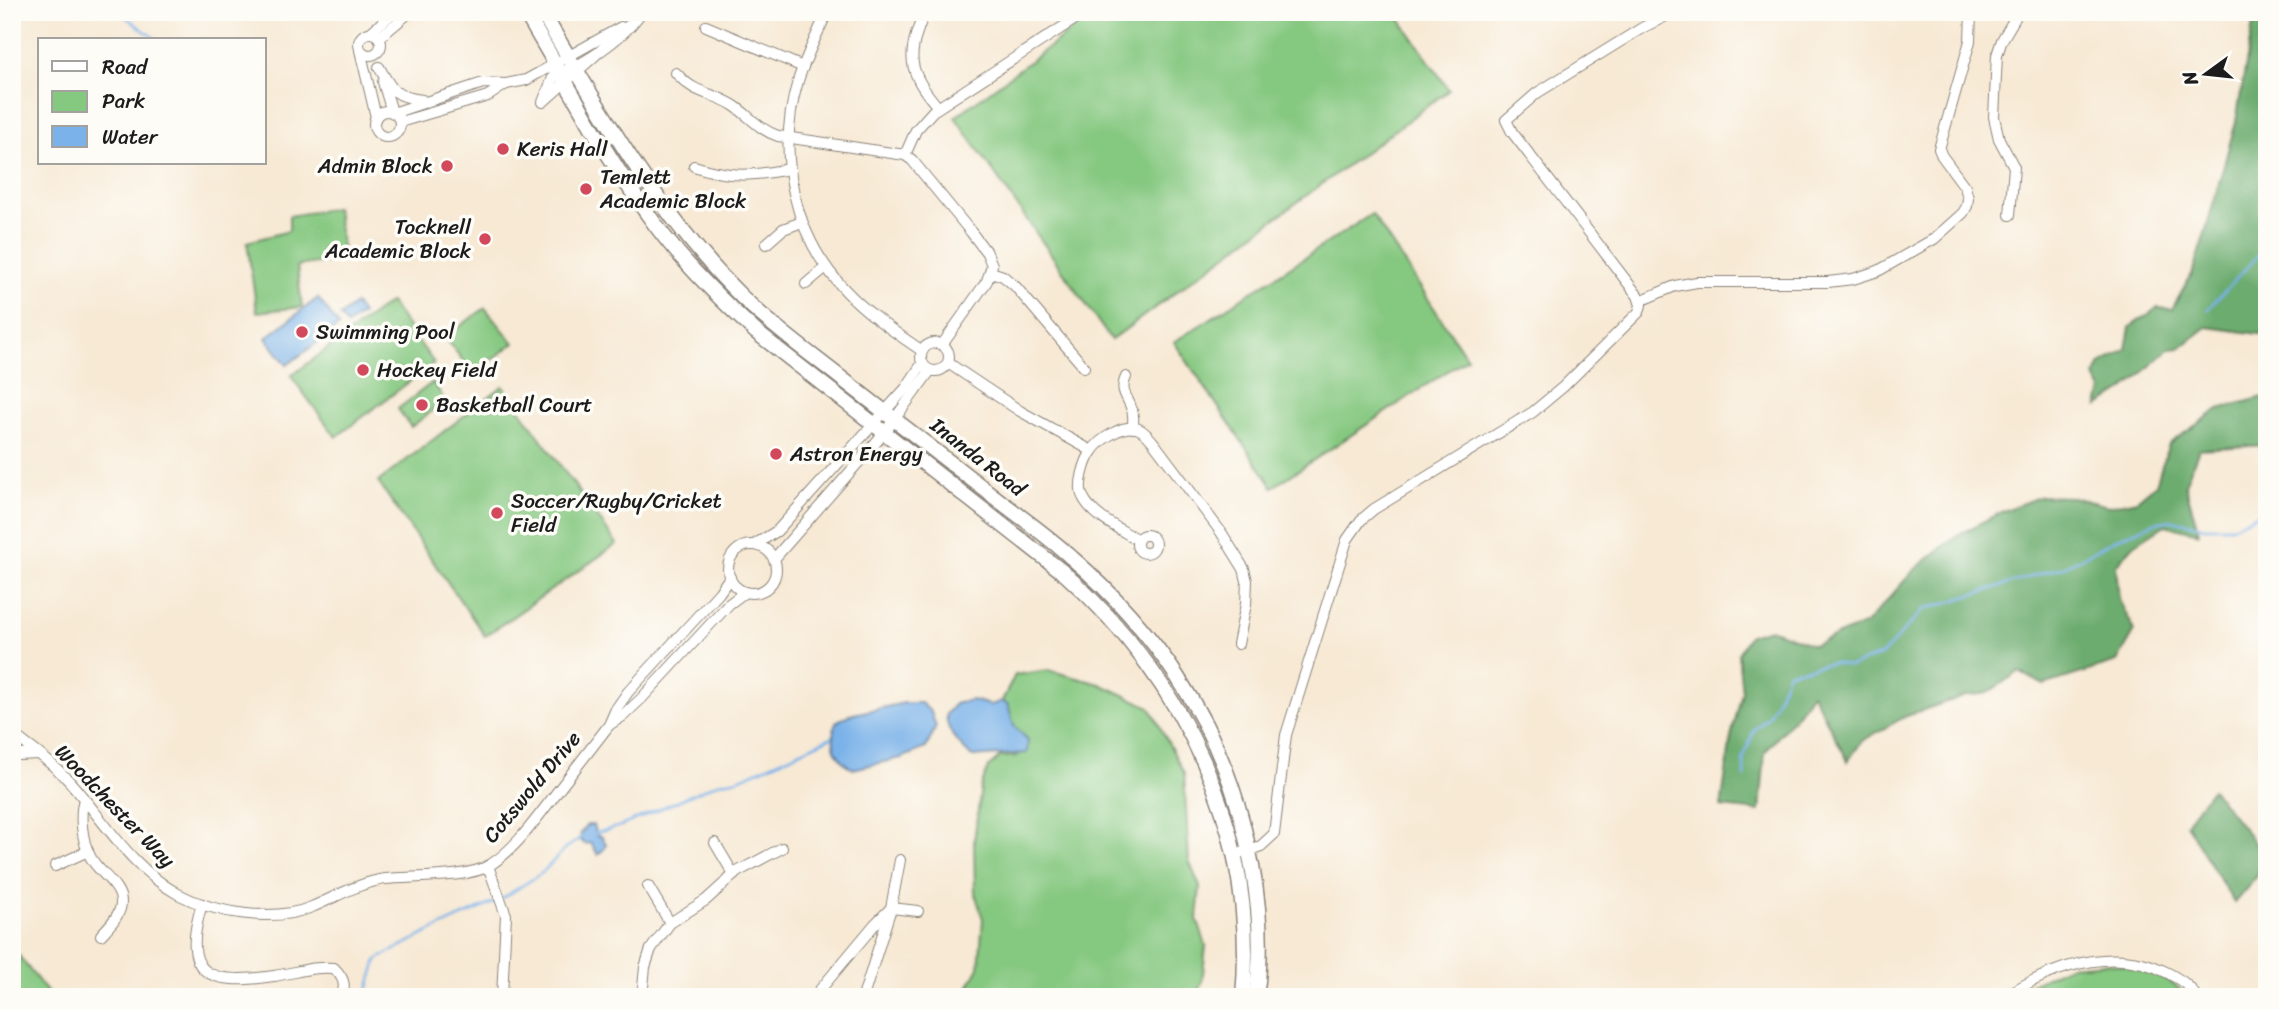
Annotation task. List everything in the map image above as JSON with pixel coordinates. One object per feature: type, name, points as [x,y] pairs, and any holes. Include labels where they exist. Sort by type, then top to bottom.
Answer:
[{"type":"main road","name":"Inanda Road","points":[[525,12],[703,255],[768,321],[1070,556],[1101,583],[1138,623],[1172,668],[1211,736],[1231,784],[1249,850],[1260,917],[1260,967],[1256,997]]},
{"type":"main road","name":"Inanda Road","points":[[542,12],[567,69],[639,201],[657,227],[702,279],[756,332],[1064,573],[1099,605],[1130,640],[1162,684],[1199,748],[1223,811],[1241,890],[1245,974],[1243,997]]},
{"type":"street","points":[[374,35],[394,12]]},
{"type":"street","points":[[375,54],[399,129],[396,134],[384,137],[375,129],[376,117],[360,50],[360,38],[374,35],[410,12]]},
{"type":"street","points":[[827,12],[803,67],[787,138],[789,169],[802,222],[826,267],[866,311],[922,351],[926,367]]},
{"type":"street","points":[[925,12],[913,45],[912,60],[920,84],[938,107]]},
{"type":"street","points":[[905,155],[916,130],[938,107],[1086,12]]},
{"type":"street","points":[[1233,854],[1266,843],[1274,834],[1286,735],[1347,540],[1353,530],[1374,509],[1533,412],[1563,387],[1640,308],[1640,301],[1512,132],[1506,120],[1537,93],[1642,28],[1674,12]]},
{"type":"street","points":[[1640,301],[1675,286],[1697,282],[1828,282],[1853,279],[1878,271],[1934,239],[1963,213],[1967,206],[1965,187],[1942,156],[1940,149],[1970,41],[1971,12]]},
{"type":"street","points":[[2010,215],[2014,167],[1999,139],[1994,117],[1997,55],[2015,18],[2015,12]]},
{"type":"street","points":[[639,15],[543,102],[555,73],[567,69],[619,38],[639,15]]},
{"type":"street","points":[[395,116],[426,100],[483,83],[506,84],[526,79],[639,15]]},
{"type":"street","points":[[706,26],[803,67]]},
{"type":"street","points":[[360,50],[366,55],[375,54],[381,45],[374,35]]},
{"type":"street","points":[[379,66],[396,94],[426,100]]},
{"type":"street","points":[[676,73],[689,87],[732,105],[765,132],[787,138],[905,155],[924,174],[978,240],[991,261],[991,272],[981,291],[942,345]]},
{"type":"street","points":[[376,117],[383,112],[395,116],[488,96],[506,84]]},
{"type":"street","points":[[694,166],[722,175],[754,176],[789,169]]},
{"type":"street","points":[[766,244],[783,229],[802,222]]},
{"type":"street","points":[[806,284],[826,267]]},
{"type":"street","points":[[991,272],[1003,276],[1015,286],[1084,367]]},
{"type":"street","points":[[922,351],[929,344],[942,345],[949,354],[948,363],[941,371],[926,367]]},
{"type":"street","points":[[948,363],[1020,411],[1092,451]]},
{"type":"street","points":[[774,559],[890,415],[906,388],[926,367]]},
{"type":"street","points":[[1126,377],[1123,391],[1132,410],[1133,428]]},
{"type":"street","points":[[754,545],[766,550],[774,559],[775,575],[767,588],[752,593],[745,592],[733,583],[730,577],[729,561],[733,554],[777,531],[879,428]]},
{"type":"street","points":[[1138,540],[1107,521],[1083,497],[1081,484],[1092,451],[1115,433],[1133,428],[1142,431],[1154,443],[1222,532],[1244,569],[1247,581],[1246,604],[1238,643]]},
{"type":"street","name":"Cotswold Drive","points":[[502,997],[506,923],[488,866],[515,845],[609,725],[628,692],[719,593],[730,577]]},
{"type":"street","name":"Cotswold Drive","points":[[609,725],[639,701],[729,604],[745,592]]},
{"type":"street","points":[[667,649],[678,659]]},
{"type":"street","points":[[628,692],[639,701]]},
{"type":"street","name":"Woodchester Way","points":[[12,733],[54,765],[153,878],[178,894],[202,904],[264,915],[288,914],[367,883],[448,875],[488,866]]},
{"type":"street","name":"Woodchester Way","points":[[12,750],[19,755],[38,754]]},
{"type":"street","points":[[83,799],[82,824],[88,851],[91,859],[116,890],[121,904],[115,918],[101,935]]},
{"type":"street","points":[[715,843],[734,875]]},
{"type":"street","points":[[642,997],[645,967],[651,949],[670,923],[706,900],[734,875],[782,848]]},
{"type":"street","points":[[55,866],[88,851]]},
{"type":"street","points":[[865,997],[891,908],[900,860]]},
{"type":"street","points":[[648,886],[670,923]]},
{"type":"street","points":[[202,904],[196,923],[194,946],[196,962],[201,970],[211,975],[233,978],[272,977],[323,967],[334,968],[344,981],[341,997]]},
{"type":"street","points":[[891,908],[918,911]]},
{"type":"street","points":[[814,997],[891,908]]},
{"type":"street","points":[[865,937],[881,946]]},
{"type":"street","points":[[2004,997],[2038,978],[2068,966],[2113,959],[2131,961],[2163,971],[2180,979],[2196,997]]},
{"type":"green space","points":[[1096,12],[1395,12],[1449,90],[1111,340],[955,117]]},
{"type":"green space","points":[[2255,12],[2267,12],[2267,335],[2207,327],[2180,348],[2169,349],[2125,389],[2098,406],[2102,390],[2095,377],[2101,364],[2126,349],[2130,327],[2157,308],[2172,309],[2192,274],[2236,121]]},
{"type":"green space","points":[[336,208],[344,259],[297,266],[302,307],[257,312],[247,242],[289,231],[289,216]]},
{"type":"green space","points":[[1372,214],[1467,358],[1273,487],[1174,342]]},
{"type":"green space","name":"Hockey Field","points":[[390,302],[434,363],[336,437],[291,376]]},
{"type":"green space","points":[[485,308],[514,343],[473,374],[445,337]]},
{"type":"green space","name":"Basketball Court","points":[[433,382],[445,401],[411,427],[398,409]]},
{"type":"green space","name":"Soccer/Rugby/Cricket Field","points":[[503,386],[617,544],[485,636],[378,482]]},
{"type":"green space","points":[[2267,396],[2267,445],[2199,449],[2185,484],[2199,533],[2165,525],[2134,545],[2116,565],[2119,600],[2135,631],[2117,662],[2044,685],[2019,672],[1987,693],[1966,696],[1908,715],[1862,741],[1848,761],[1812,693],[1765,752],[1760,811],[1721,807],[1731,737],[1742,692],[1738,654],[1749,635],[1770,629],[1813,645],[1866,624],[1914,570],[1956,536],[2003,511],[2041,496],[2073,497],[2108,506],[2137,500],[2156,484],[2169,444],[2219,409]]},
{"type":"green space","points":[[1048,670],[1100,684],[1150,707],[1184,773],[1189,861],[1200,887],[1197,919],[1206,945],[1202,983],[1194,997],[963,997],[979,967],[983,919],[975,893],[974,841],[981,787],[988,768],[1000,757],[1017,756],[1028,740],[1014,726],[1008,705],[1002,701],[1015,675]]},
{"type":"green space","points":[[2212,789],[2262,852],[2258,875],[2234,903],[2186,824]]},
{"type":"green space","points":[[12,947],[51,997],[12,997]]},
{"type":"green space","points":[[2106,963],[2151,972],[2190,997],[2005,997],[2068,966]]},
{"type":"water","name":"Swimming Pool","points":[[318,298],[339,326],[287,365],[266,338]]},
{"type":"water","points":[[355,304],[362,314],[347,325],[340,316]]},
{"type":"water","points":[[971,700],[991,705],[1002,701],[1008,705],[1014,726],[1028,740],[1027,753],[972,757],[951,733],[946,714],[955,704]]},
{"type":"water","points":[[904,703],[921,703],[931,712],[936,727],[926,748],[901,758],[853,769],[841,760],[833,737],[836,722],[849,715]]},
{"type":"water","points":[[587,825],[593,825],[597,836],[601,836],[606,844],[598,855],[591,843],[585,844],[580,840]]},
{"type":"waterway","points":[[119,12],[154,38]]},
{"type":"waterway","points":[[2208,309],[2267,246]]},
{"type":"waterway","points":[[1745,777],[1743,759],[1754,730],[1767,718],[1788,672],[1832,663],[1851,666],[1882,655],[1923,610],[2066,566],[2114,540],[2154,523],[2172,520],[2205,527],[2231,527],[2256,515],[2267,514]]},
{"type":"waterway","points":[[593,834],[621,826],[718,783],[738,779],[832,737]]},
{"type":"waterway","points":[[503,898],[542,873],[565,849],[583,836]]},
{"type":"waterway","points":[[366,997],[377,960],[421,936],[497,901]]},
{"type":"place","name":"Keris Hall","points":[[503,149]]},
{"type":"place","name":"Admin Block","points":[[447,166]]},
{"type":"place","name":"Temlett Academic Block","points":[[586,189]]},
{"type":"place","name":"Tocknell Academic Block","points":[[485,239]]},
{"type":"place","name":"Swimming Pool","points":[[302,332]]},
{"type":"place","name":"Hockey Field","points":[[363,370]]},
{"type":"place","name":"Basketball Court","points":[[422,405]]},
{"type":"place","name":"Astron Energy","points":[[776,454]]},
{"type":"place","name":"Soccer/Rugby/Cricket Field","points":[[497,513]]}]
